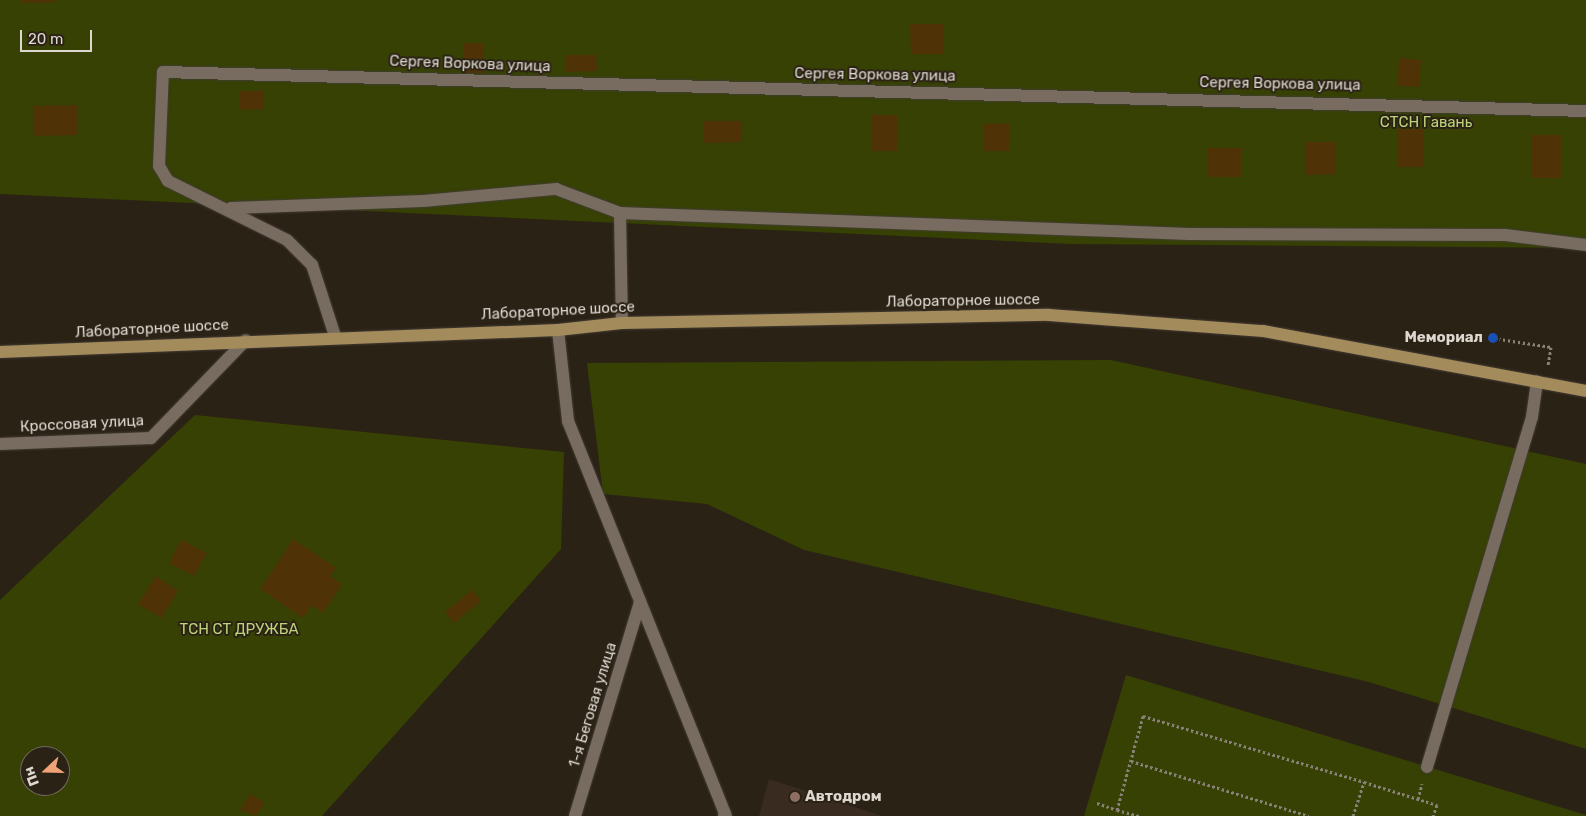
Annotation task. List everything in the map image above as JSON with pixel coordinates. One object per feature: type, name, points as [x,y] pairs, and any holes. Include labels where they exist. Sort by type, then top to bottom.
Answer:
[{"type":"main road","name":"Лабораторное шоссе","points":[[0,352],[335,336],[558,330],[622,323],[1048,315],[1263,330],[1586,391]]},
{"type":"street","name":"Сергея Воркова улица","points":[[231,208],[185,192],[168,181],[159,166],[163,72],[1586,111]]},
{"type":"street","points":[[231,208],[423,201],[556,189],[620,213],[1189,234],[1505,235],[1586,245]]},
{"type":"street","points":[[231,208],[287,240],[312,265],[335,336]]},
{"type":"street","points":[[620,213],[622,323]]},
{"type":"street","points":[[558,330],[568,421],[725,815]]},
{"type":"street","name":"Кроссовая улица","points":[[0,444],[151,438],[246,340]]},
{"type":"street","points":[[1427,767],[1532,417],[1537,381]]},
{"type":"street","name":"1-я Беговая улица","points":[[575,816],[640,602]]},
{"type":"path","points":[[1117,810],[1143,716],[1437,805],[1433,816]]},
{"type":"path","points":[[1131,761],[1309,816]]},
{"type":"path","points":[[1353,816],[1364,782]]},
{"type":"path","points":[[1098,803],[1139,816]]},
{"type":"shaded area","name":"Автодром","points":[[769,779],[882,816],[759,816]]},
{"type":"green space","name":"СТСН Гавань","points":[[0,0],[1586,0],[1586,248],[1071,244],[0,194]]},
{"type":"green space","points":[[1111,360],[1586,464],[1586,749],[1369,682],[804,550],[707,504],[603,494],[587,363]]},
{"type":"green space","name":"ТСН СТ ДРУЖБА","points":[[195,415],[564,452],[561,549],[322,816],[0,816],[0,600]]},
{"type":"green space","points":[[1126,675],[1586,815],[1586,816],[1084,816]]},
{"type":"building","points":[[22,0],[56,0],[56,2],[22,3]]},
{"type":"building","points":[[910,24],[944,24],[944,54],[911,54]]},
{"type":"building","points":[[463,43],[484,43],[484,73],[463,73]]},
{"type":"building","points":[[565,55],[596,55],[597,71],[565,72]]},
{"type":"building","points":[[1399,58],[1421,60],[1419,87],[1397,86]]},
{"type":"building","points":[[239,91],[263,91],[264,109],[239,110]]},
{"type":"building","points":[[77,105],[77,135],[33,136],[33,106]]},
{"type":"building","points":[[872,115],[898,115],[898,151],[872,151]]},
{"type":"building","points":[[703,121],[742,121],[742,142],[703,143]]},
{"type":"building","points":[[1009,123],[1010,151],[984,151],[984,124]]},
{"type":"building","points":[[1397,129],[1423,129],[1424,167],[1397,167]]},
{"type":"building","points":[[1531,135],[1561,135],[1561,178],[1532,178]]},
{"type":"building","points":[[1305,142],[1336,142],[1336,174],[1305,175]]},
{"type":"building","points":[[1207,148],[1241,148],[1241,177],[1207,177]]},
{"type":"building","points":[[293,539],[336,568],[330,576],[342,584],[323,613],[312,605],[303,618],[260,589]]},
{"type":"building","points":[[181,540],[207,553],[194,576],[169,563]]},
{"type":"building","points":[[156,576],[178,591],[161,618],[138,604]]},
{"type":"building","points":[[472,590],[481,601],[454,623],[445,612]]},
{"type":"building","points":[[250,794],[265,803],[256,816],[240,810]]},
{"type":"place","name":"Мемориал","points":[[1493,338]]},
{"type":"place","name":"Автодром","points":[[795,797]]}]
